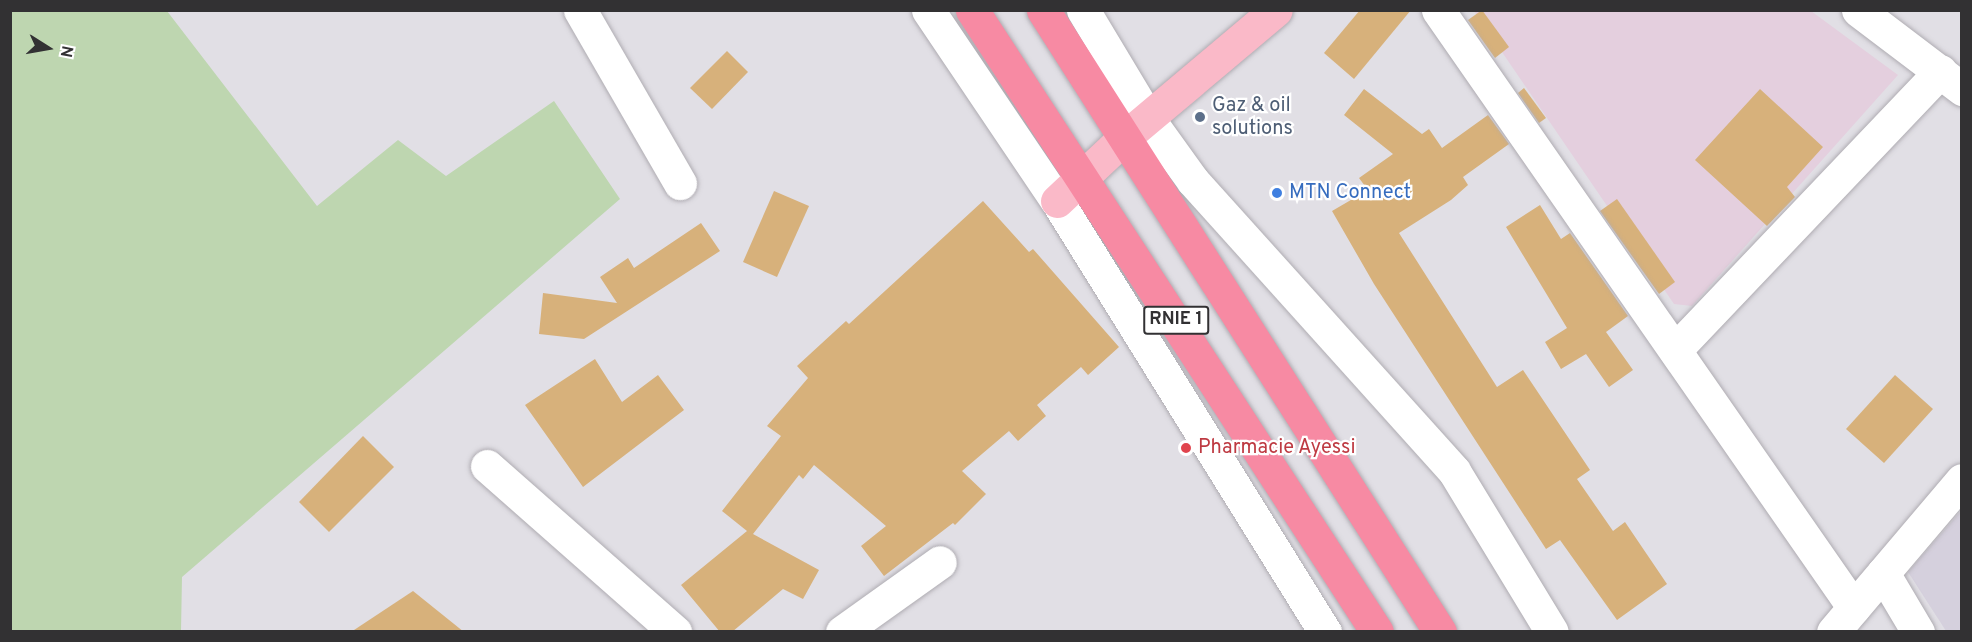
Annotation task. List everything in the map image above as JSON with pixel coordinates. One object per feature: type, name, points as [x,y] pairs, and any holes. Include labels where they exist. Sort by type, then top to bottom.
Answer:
[{"type":"highway","name":"RNIE 1","points":[[972,10],[1083,177],[1377,632]]},
{"type":"highway","name":"RNIE 1","points":[[1044,10],[1137,128],[1440,632]]},
{"type":"main road","points":[[1057,201],[1137,128],[1276,10]]},
{"type":"street","points":[[580,10],[680,183]]},
{"type":"street","points":[[928,10],[1057,201],[1321,630]]},
{"type":"street","points":[[1083,10],[1137,128],[1193,180],[1454,471],[1552,632]]},
{"type":"street","points":[[1438,10],[1675,350],[1844,620],[1962,480]]},
{"type":"street","points":[[1675,350],[1951,80],[1857,10]]},
{"type":"street","points":[[486,466],[675,632]]},
{"type":"street","points":[[842,632],[940,562]]},
{"type":"street","points":[[1883,573],[1918,632]]},
{"type":"shaded area","points":[[1474,11],[1811,11],[1898,75],[1692,306],[1674,304]]},
{"type":"shaded area","points":[[1961,511],[1961,631],[1946,631],[1908,572]]},
{"type":"green space","points":[[10,11],[167,11],[317,206],[398,140],[446,176],[554,101],[620,199],[182,577],[181,631],[11,631]]},
{"type":"building","points":[[1360,10],[1411,10],[1354,79],[1324,53]]},
{"type":"building","points":[[1482,10],[1509,47],[1495,58],[1468,20]]},
{"type":"building","points":[[727,51],[748,72],[712,109],[690,88]]},
{"type":"building","points":[[1524,88],[1546,118],[1539,123],[1518,93]]},
{"type":"building","points":[[1364,89],[1422,134],[1429,129],[1442,148],[1488,115],[1509,144],[1463,177],[1468,185],[1451,200],[1399,233],[1497,387],[1523,370],[1590,470],[1577,479],[1613,531],[1625,522],[1667,584],[1617,620],[1560,540],[1546,549],[1374,284],[1332,211],[1368,190],[1359,178],[1393,154],[1344,115]]},
{"type":"building","points":[[1760,89],[1823,147],[1787,187],[1795,197],[1767,226],[1695,160]]},
{"type":"building","points":[[774,191],[809,206],[777,277],[743,262]]},
{"type":"building","points":[[1617,199],[1675,282],[1659,294],[1600,211]]},
{"type":"building","points":[[983,201],[1029,252],[1033,249],[1119,347],[1088,375],[1081,367],[1037,405],[1046,416],[1018,441],[1009,431],[962,471],[986,494],[955,525],[953,523],[884,576],[861,546],[886,526],[814,465],[803,479],[799,475],[753,534],[819,570],[803,599],[783,589],[732,632],[720,632],[681,585],[747,531],[722,511],[781,436],[767,426],[808,378],[797,366],[846,321],[849,324]]},
{"type":"building","points":[[1540,205],[1561,239],[1570,233],[1628,316],[1606,332],[1633,370],[1609,387],[1586,354],[1561,369],[1545,342],[1567,328],[1506,227]]},
{"type":"building","points":[[701,223],[720,251],[584,339],[539,334],[543,293],[617,303],[600,277],[628,258],[634,268]]},
{"type":"building","points":[[595,359],[622,402],[658,375],[684,410],[583,487],[525,405]]},
{"type":"building","points":[[1895,375],[1933,409],[1884,463],[1846,429]]},
{"type":"building","points":[[363,436],[394,467],[329,532],[299,502]]},
{"type":"building","points":[[413,591],[464,632],[351,632]]},
{"type":"place","name":"Gaz & oil solutions","points":[[1200,117]]},
{"type":"place","name":"MTN Connect","points":[[1277,193]]},
{"type":"place","name":"Pharmacie Ayessi","points":[[1186,448]]}]
